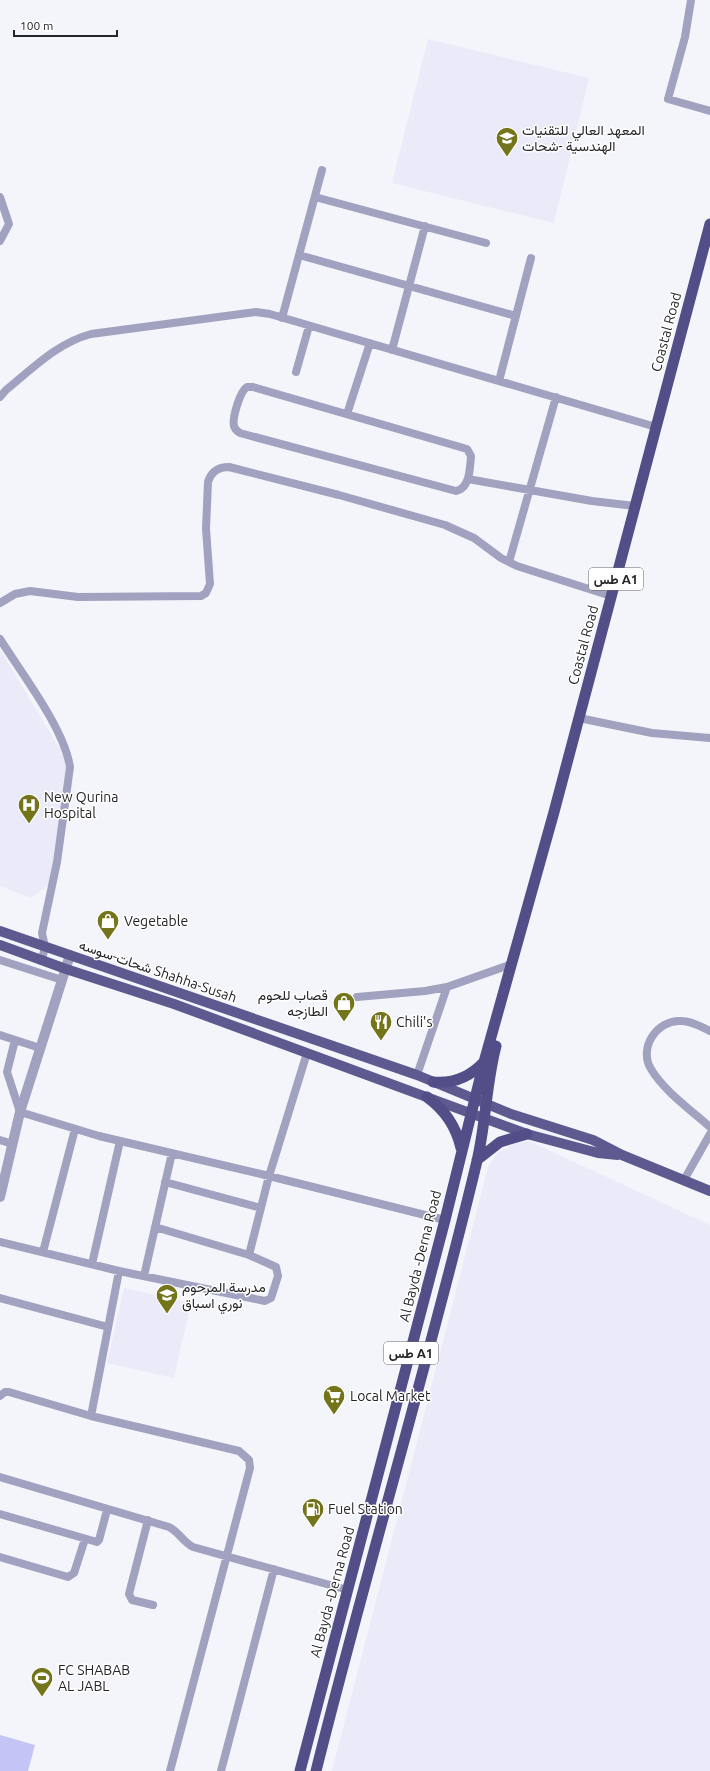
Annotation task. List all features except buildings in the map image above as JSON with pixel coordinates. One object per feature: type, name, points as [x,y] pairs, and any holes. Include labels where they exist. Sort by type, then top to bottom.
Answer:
[{"type":"highway","name":"Coastal Road","points":[[521,934],[656,427],[707,250],[710,224]]},
{"type":"highway","name":"Al Bayda -Derna Road","points":[[300,1771],[445,1220],[461,1150],[484,1062],[521,934]]},
{"type":"highway","name":"Al Bayda -Derna Road","points":[[316,1771],[344,1657],[416,1395],[478,1160],[486,1119],[490,1071],[517,964],[521,934]]},
{"type":"highway","points":[[434,1082],[443,1083],[462,1079],[478,1069],[484,1062]]},
{"type":"highway","points":[[427,1097],[440,1107],[450,1120],[455,1129],[461,1150]]},
{"type":"highway","points":[[478,1160],[500,1142],[527,1134]]},
{"type":"main road","name":"شحات-سوسه Shahha-Susah","points":[[0,931],[417,1075],[474,1100],[511,1114],[593,1140],[622,1155]]},
{"type":"main road","name":"شحات-سوسه Shahha-Susah","points":[[0,945],[66,969],[174,1004],[527,1134],[598,1153],[622,1155]]},
{"type":"main road","points":[[622,1155],[710,1190]]},
{"type":"street","points":[[691,0],[685,37],[668,99],[710,111]]},
{"type":"street","points":[[282,318],[322,170]]},
{"type":"street","points":[[0,197],[9,224],[0,241]]},
{"type":"street","points":[[315,197],[486,243]]},
{"type":"street","points":[[392,350],[425,226]]},
{"type":"street","points":[[299,255],[516,316]]},
{"type":"street","points":[[499,381],[531,258]]},
{"type":"street","points":[[0,397],[6,390],[57,348],[85,335],[244,312],[263,313],[282,318],[656,427]]},
{"type":"street","points":[[296,372],[309,326]]},
{"type":"street","points":[[347,414],[370,343]]},
{"type":"street","points":[[250,387],[467,449],[471,456],[468,479],[464,488],[456,491],[243,434],[238,432],[234,424],[240,394],[244,389],[250,387]]},
{"type":"street","points":[[509,562],[556,397]]},
{"type":"street","points":[[0,603],[15,594],[30,591],[78,597],[198,598],[204,595],[210,584],[206,529],[208,482],[214,472],[224,467],[339,495],[445,525],[474,538],[509,562],[611,596]]},
{"type":"street","points":[[468,479],[592,501],[635,506]]},
{"type":"street","points":[[0,640],[50,718],[66,747],[70,762],[70,778],[57,862],[42,933],[45,947],[42,960]]},
{"type":"street","points":[[579,718],[652,733],[710,738]]},
{"type":"street","points":[[0,1197],[20,1112],[70,955]]},
{"type":"street","points":[[0,960],[62,980]]},
{"type":"street","points":[[356,997],[425,991],[447,987],[512,964]]},
{"type":"street","points":[[417,1075],[447,987]]},
{"type":"street","points":[[710,1031],[690,1022],[672,1021],[658,1029],[649,1041],[647,1048],[647,1057],[651,1069],[672,1094],[710,1127]]},
{"type":"street","points":[[0,1035],[40,1048]]},
{"type":"street","points":[[15,1040],[4,1071],[20,1112]]},
{"type":"street","points":[[249,1254],[269,1176],[307,1053]]},
{"type":"street","points":[[20,1112],[120,1141],[445,1220]]},
{"type":"street","points":[[43,1252],[75,1129]]},
{"type":"street","points":[[684,1180],[710,1134]]},
{"type":"street","points":[[0,1140],[13,1144]]},
{"type":"street","points":[[92,1264],[120,1141]]},
{"type":"street","points":[[144,1276],[172,1153]]},
{"type":"street","points":[[165,1182],[261,1208]]},
{"type":"street","points":[[0,1242],[119,1271],[264,1301],[268,1300],[274,1294],[278,1276],[276,1267],[249,1254],[155,1227]]},
{"type":"street","points":[[91,1416],[119,1271]]},
{"type":"street","points":[[0,1298],[108,1327]]},
{"type":"street","points":[[0,1396],[5,1392],[9,1392],[91,1416],[239,1451],[249,1460],[250,1468],[170,1771]]},
{"type":"street","points":[[0,1477],[107,1510],[148,1520],[176,1531],[192,1548],[227,1556],[348,1590]]},
{"type":"street","points":[[0,1514],[94,1542],[99,1540],[107,1510]]},
{"type":"street","points":[[148,1520],[128,1594],[132,1600],[153,1605]]},
{"type":"street","points":[[0,1557],[68,1577],[74,1573],[85,1539]]},
{"type":"street","points":[[221,1771],[274,1569]]},
{"type":"shaded area","points":[[428,39],[589,78],[554,223],[392,183]]},
{"type":"shaded area","name":"New Qurina Hospital","points":[[0,650],[64,756],[66,766],[50,884],[31,898],[0,886]]},
{"type":"shaded area","points":[[529,1141],[710,1225],[710,1771],[332,1771],[488,1167],[498,1152],[514,1144]]},
{"type":"shaded area","points":[[124,1288],[191,1303],[174,1378],[107,1363]]},
{"type":"shaded area","points":[[0,1735],[35,1745],[28,1771],[0,1771]]},
{"type":"place","name":"المعهد العالي للتقنيات الهندسية -شحات","points":[[507,158]]},
{"type":"place","name":"New Qurina Hospital","points":[[29,824]]},
{"type":"place","name":"Vegetable","points":[[108,940]]},
{"type":"place","name":"قصاب للحوم الطازجه","points":[[344,1022]]},
{"type":"place","name":"Chili's","points":[[381,1042]]},
{"type":"place","name":"مدرسة المرحوم نوري اسباق","points":[[167,1314]]},
{"type":"place","name":"Local Market","points":[[334,1416]]},
{"type":"place","name":"Fuel Station","points":[[313,1528]]},
{"type":"place","name":"FC SHABAB AL JABL","points":[[42,1698]]}]
